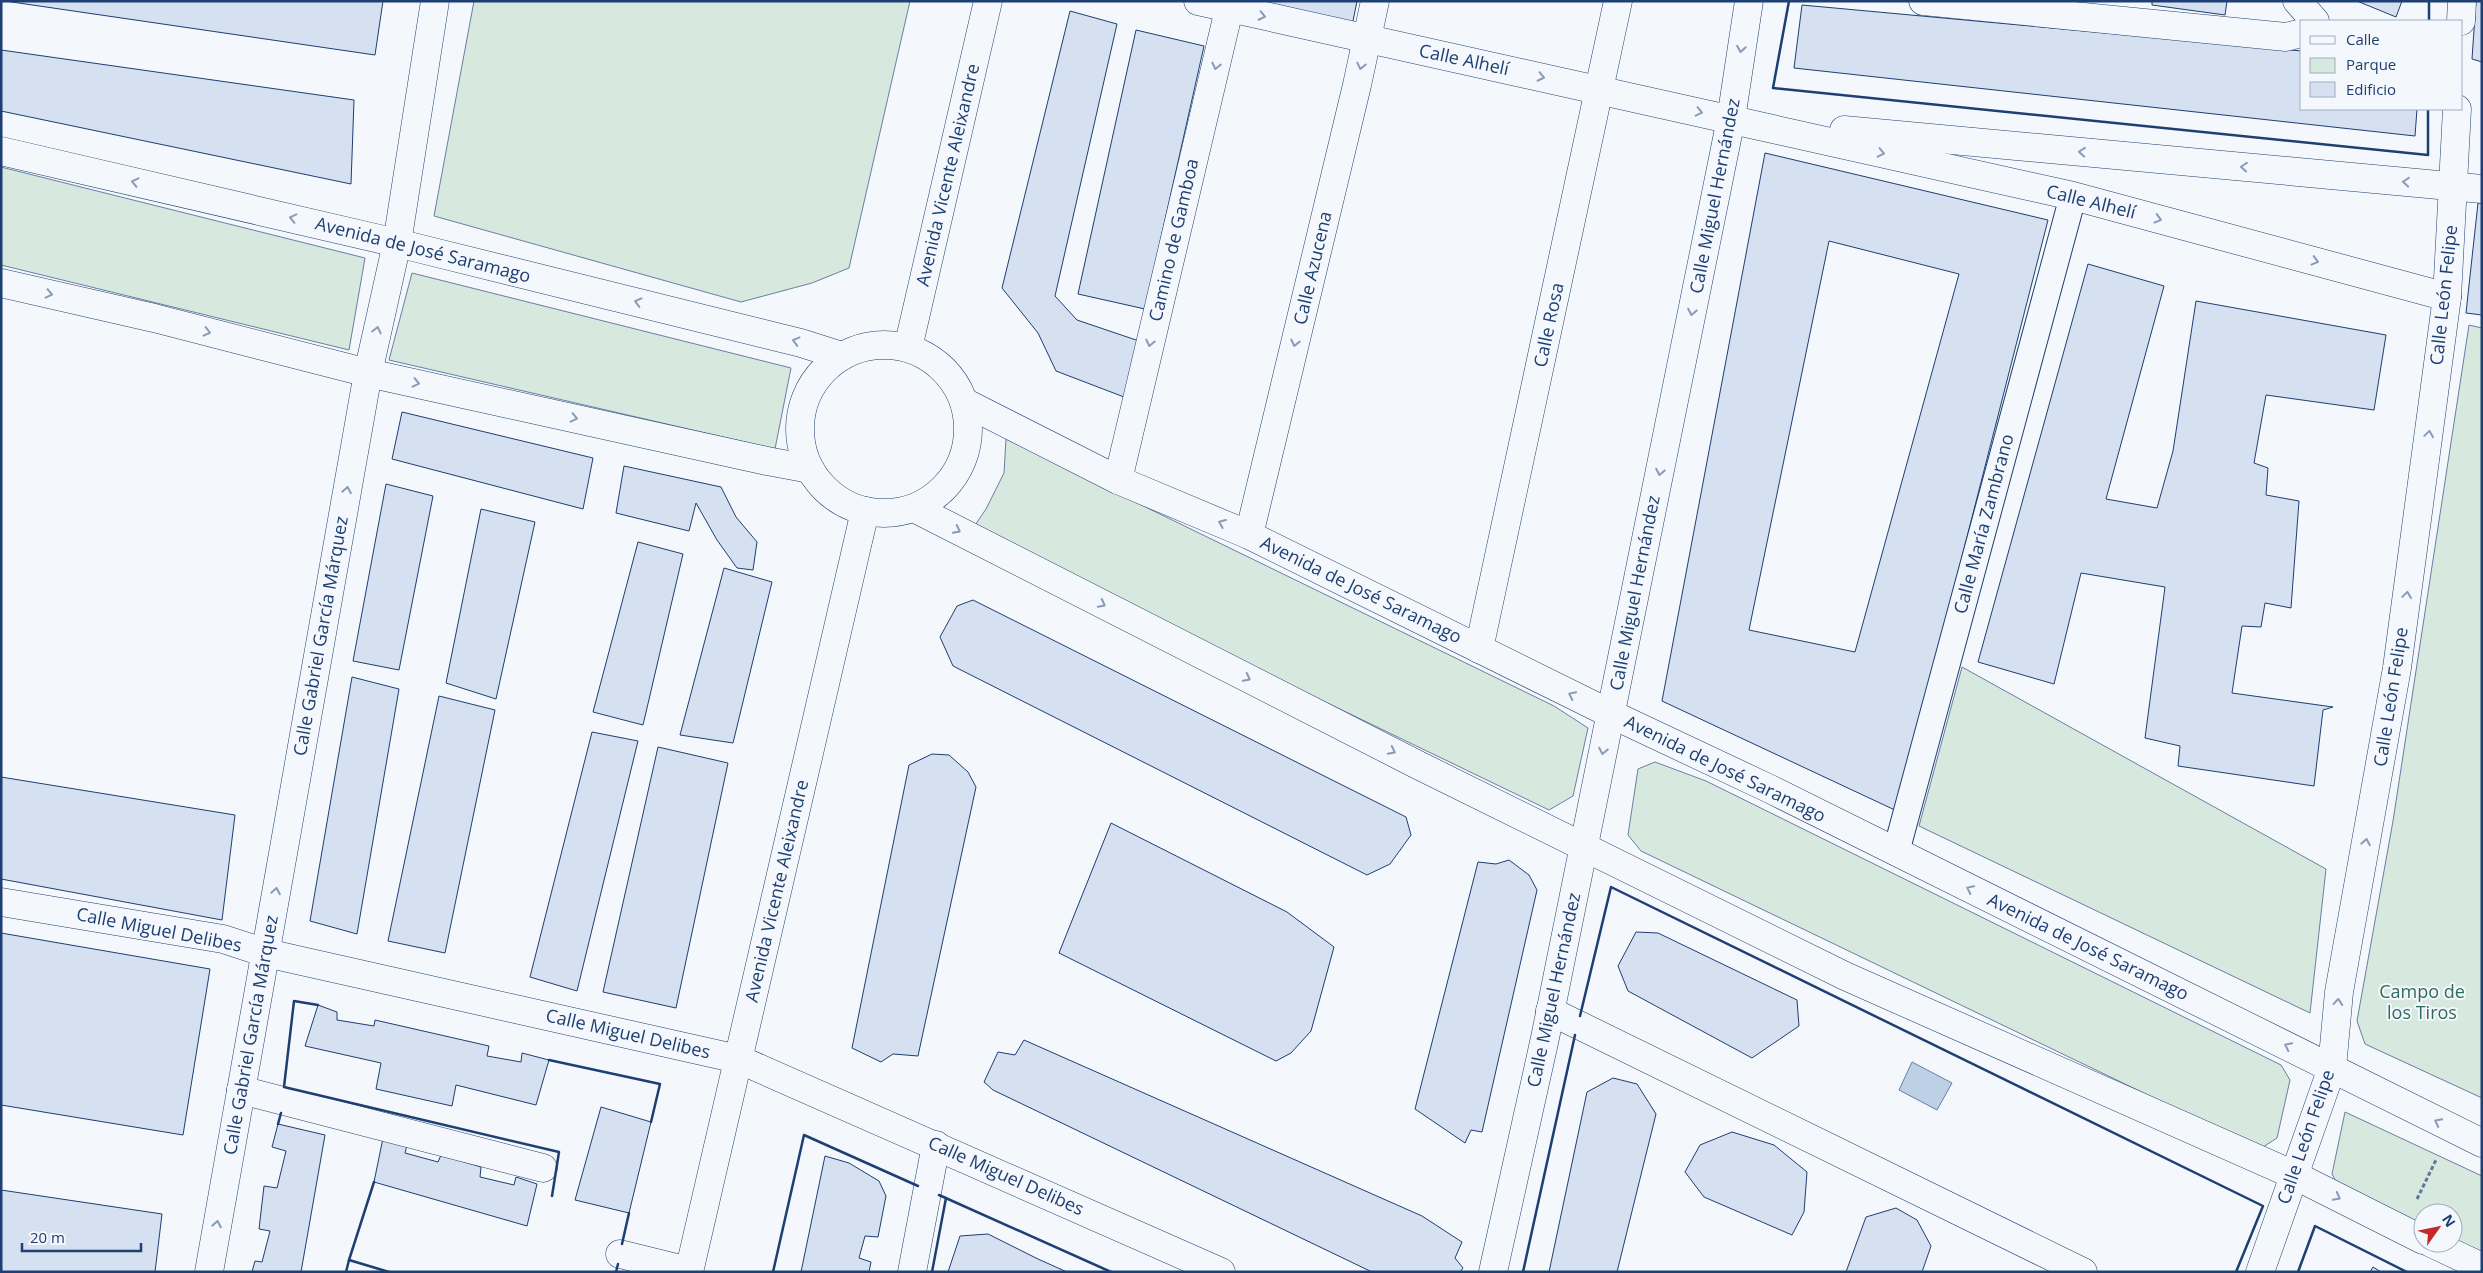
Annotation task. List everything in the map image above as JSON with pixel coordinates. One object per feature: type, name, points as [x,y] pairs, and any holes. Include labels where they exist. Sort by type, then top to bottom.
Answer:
[{"type":"street","name":"Calle Gabriel García Márquez","points":[[209,1272],[368,372],[397,242],[435,1]]},
{"type":"street","name":"Avenida Vicente Aleixandre","points":[[908,348],[988,1]]},
{"type":"street","name":"Calle Alhelí","points":[[1198,1],[1231,5],[1366,38],[2073,196],[2447,297]]},
{"type":"street","name":"Calle Azucena","points":[[1249,535],[1375,1]]},
{"type":"street","name":"Calle Rosa","points":[[1479,649],[1618,1]]},
{"type":"street","name":"Calle Miguel Hernández","points":[[1493,1272],[1550,1011],[1731,120],[1749,1]]},
{"type":"street","points":[[1923,1],[2119,11],[2286,37],[2300,34]]},
{"type":"street","points":[[2297,1],[2314,20]]},
{"type":"street","points":[[2461,20],[2462,1]]},
{"type":"street","name":"Camino de Gamboa","points":[[1118,480],[1231,5]]},
{"type":"street","name":"Calle León Felipe","points":[[2260,1272],[2332,1068],[2339,992],[2397,668],[2447,297],[2457,110]]},
{"type":"street","name":"Calle Alhelí","points":[[1731,120],[2482,190]]},
{"type":"street","name":"Avenida de José Saramago","points":[[1,150],[397,242],[801,343],[842,356]]},
{"type":"street","name":"Calle María Zambrano","points":[[1896,852],[2073,196]]},
{"type":"street","points":[[1,283],[368,372],[810,469]]},
{"type":"street","points":[[886,344],[908,348],[932,360],[952,378],[964,402],[969,428],[965,454],[954,476],[936,496],[914,508],[890,513],[865,511],[824,488],[810,469],[802,444],[801,419],[808,394],[822,372],[842,356],[863,347],[886,344]]},
{"type":"street","name":"Avenida de José Saramago","points":[[964,402],[1118,480],[1249,535],[1610,714],[1896,852],[2482,1143]]},
{"type":"street","points":[[914,508],[1418,765],[1845,976],[2294,1176],[2413,1235]]},
{"type":"street","name":"Avenida Vicente Aleixandre","points":[[689,1271],[865,511]]},
{"type":"street","name":"Calle Miguel Delibes","points":[[1,902],[223,939],[266,953],[738,1059],[1221,1272]]},
{"type":"street","points":[[1550,1011],[2083,1272]]},
{"type":"street","points":[[241,1090],[544,1168]]},
{"type":"street","points":[[912,1272],[936,1145]]},
{"type":"street","points":[[2452,1253],[2482,1267]]},
{"type":"street","points":[[620,1254],[689,1271]]},
{"type":"path","points":[[2424,1203],[2450,1128]]},
{"type":"green space","points":[[474,1],[910,1],[849,268],[812,283],[741,302],[434,216]]},
{"type":"green space","points":[[1,167],[365,258],[349,350],[1,265]]},
{"type":"green space","points":[[412,273],[791,368],[775,449],[389,360]]},
{"type":"green space","name":"Campo de los Tiros","points":[[2469,325],[2482,328],[2482,1098],[2365,1044],[2357,1021],[2393,821]]},
{"type":"green space","points":[[1006,439],[1554,706],[1588,728],[1573,796],[1549,810],[971,531],[986,509],[1004,473]]},
{"type":"green space","points":[[1962,667],[2326,869],[2310,1013],[1919,826]]},
{"type":"green space","points":[[1655,762],[1706,781],[2281,1065],[2290,1080],[2277,1138],[2260,1149],[1641,851],[1628,835],[1638,769]]},
{"type":"green space","points":[[2345,1112],[2482,1176],[2482,1259],[2463,1249],[2463,1203],[2413,1203],[2413,1226],[2342,1193],[2332,1174]]},
{"type":"water","points":[[1912,1062],[1952,1083],[1937,1110],[1899,1090]]},
{"type":"building","points":[[5,1],[383,1],[375,55]]},
{"type":"building","points":[[1256,1],[1357,1],[1352,26]]},
{"type":"building","points":[[2152,1],[2227,1],[2225,15],[2152,5]]},
{"type":"building","points":[[2357,1],[2402,1],[2396,17]]},
{"type":"building","points":[[2476,1],[2482,1],[2482,62],[2472,59]]},
{"type":"building","points":[[1802,5],[2300,51],[2300,110],[2417,110],[2415,136],[1794,68]]},
{"type":"building","points":[[1070,11],[1117,24],[1055,296],[1077,320],[1139,341],[1124,397],[1056,371],[1038,333],[1002,288]]},
{"type":"building","points":[[1136,30],[1204,46],[1145,309],[1078,294]]},
{"type":"building","points":[[1,50],[354,100],[351,184],[1,111]]},
{"type":"building","points":[[1765,153],[2048,220],[1897,811],[1662,701]],"holes":[[[1829,241],[1959,274],[1855,652],[1749,630]]]},
{"type":"building","points":[[2478,203],[2482,203],[2482,315],[2466,313]]},
{"type":"building","points":[[2088,264],[2164,286],[2106,499],[2157,508],[2173,451],[2196,301],[2386,335],[2374,410],[2266,395],[2254,463],[2268,468],[2266,495],[2299,501],[2291,608],[2265,603],[2261,627],[2242,626],[2232,693],[2333,707],[2323,710],[2314,786],[2178,766],[2180,746],[2145,738],[2165,587],[2081,573],[2054,684],[1978,662]]},
{"type":"building","points":[[402,412],[593,458],[583,509],[392,459]]},
{"type":"building","points":[[624,466],[721,487],[736,517],[757,542],[753,570],[737,568],[717,540],[696,503],[689,531],[616,513]]},
{"type":"building","points":[[386,484],[433,496],[399,670],[353,661]]},
{"type":"building","points":[[481,509],[535,522],[496,699],[446,683]]},
{"type":"building","points":[[638,542],[683,554],[643,725],[593,712]]},
{"type":"building","points":[[724,568],[772,582],[733,743],[680,735]]},
{"type":"building","points":[[973,600],[1406,817],[1411,835],[1390,864],[1367,875],[953,666],[940,637],[957,606]]},
{"type":"building","points":[[352,677],[399,689],[357,934],[310,921]]},
{"type":"building","points":[[439,696],[495,710],[445,953],[388,941]]},
{"type":"building","points":[[592,732],[638,741],[577,991],[530,977]]},
{"type":"building","points":[[658,747],[728,763],[676,1008],[603,992]]},
{"type":"building","points":[[932,754],[949,755],[968,772],[976,787],[918,1056],[893,1054],[881,1062],[852,1048],[909,765]]},
{"type":"building","points":[[1,777],[235,815],[222,920],[1,879]]},
{"type":"building","points":[[1111,823],[1287,912],[1334,947],[1311,1031],[1291,1053],[1276,1061],[1059,953]]},
{"type":"building","points":[[1509,860],[1529,875],[1537,890],[1482,1132],[1471,1130],[1465,1143],[1415,1109],[1478,862],[1496,864]]},
{"type":"building","points":[[1636,932],[1658,933],[1797,1000],[1799,1026],[1752,1058],[1628,991],[1618,966]]},
{"type":"building","points":[[1,933],[210,969],[183,1135],[1,1105]]},
{"type":"building","points":[[318,1005],[337,1012],[337,1020],[374,1026],[375,1020],[489,1046],[487,1056],[521,1062],[522,1053],[549,1060],[536,1105],[456,1085],[452,1106],[376,1089],[381,1063],[305,1046]]},
{"type":"building","points":[[1024,1040],[1422,1216],[1462,1242],[1455,1258],[1463,1268],[1460,1272],[1372,1272],[993,1090],[984,1082],[998,1052],[1015,1055]]},
{"type":"building","points":[[1613,1078],[1637,1084],[1656,1114],[1617,1272],[1549,1272],[1587,1092]]},
{"type":"building","points":[[601,1107],[651,1122],[629,1213],[575,1200]]},
{"type":"building","points":[[278,1124],[325,1135],[301,1272],[252,1272],[255,1261],[262,1262],[270,1231],[259,1229],[264,1186],[277,1188],[286,1151],[272,1147]]},
{"type":"building","points":[[1732,1132],[1774,1145],[1807,1172],[1804,1212],[1792,1235],[1704,1197],[1685,1172],[1700,1145]]},
{"type":"building","points":[[383,1138],[407,1145],[405,1153],[438,1162],[441,1155],[481,1167],[480,1177],[514,1185],[516,1177],[537,1184],[527,1226],[374,1182]]},
{"type":"building","points":[[825,1156],[849,1163],[879,1181],[886,1196],[878,1237],[865,1236],[859,1258],[871,1262],[869,1272],[801,1272]]},
{"type":"building","points":[[1,1190],[162,1214],[155,1272],[1,1272]]},
{"type":"building","points":[[1896,1208],[1917,1220],[1931,1246],[1922,1272],[1846,1272],[1866,1217]]},
{"type":"building","points":[[988,1234],[1067,1272],[948,1272],[960,1236]]},
{"type":"building","points":[[2373,1267],[2381,1272],[2370,1272]]},
{"type":"wall","points":[[1789,1],[1773,88],[2428,155],[2428,110]]},
{"type":"wall","points":[[2429,1],[2429,20]]},
{"type":"wall","points":[[1580,1016],[1611,887],[2263,1206],[2236,1272]]},
{"type":"wall","points":[[318,1005],[294,1001],[284,1087],[559,1152],[552,1196]]},
{"type":"wall","points":[[1523,1272],[1575,1035]]},
{"type":"wall","points":[[549,1060],[660,1084],[651,1122]]},
{"type":"wall","points":[[278,1124],[281,1113]]},
{"type":"wall","points":[[773,1272],[804,1135],[918,1186]]},
{"type":"wall","points":[[374,1182],[349,1260],[389,1272]]},
{"type":"wall","points":[[939,1195],[1111,1272]]},
{"type":"wall","points":[[932,1272],[946,1198]]},
{"type":"wall","points":[[622,1244],[629,1213]]},
{"type":"wall","points":[[2298,1272],[2315,1226],[2407,1272]]},
{"type":"wall","points":[[346,1272],[349,1260]]},
{"type":"wall","points":[[616,1272],[618,1264]]}]
